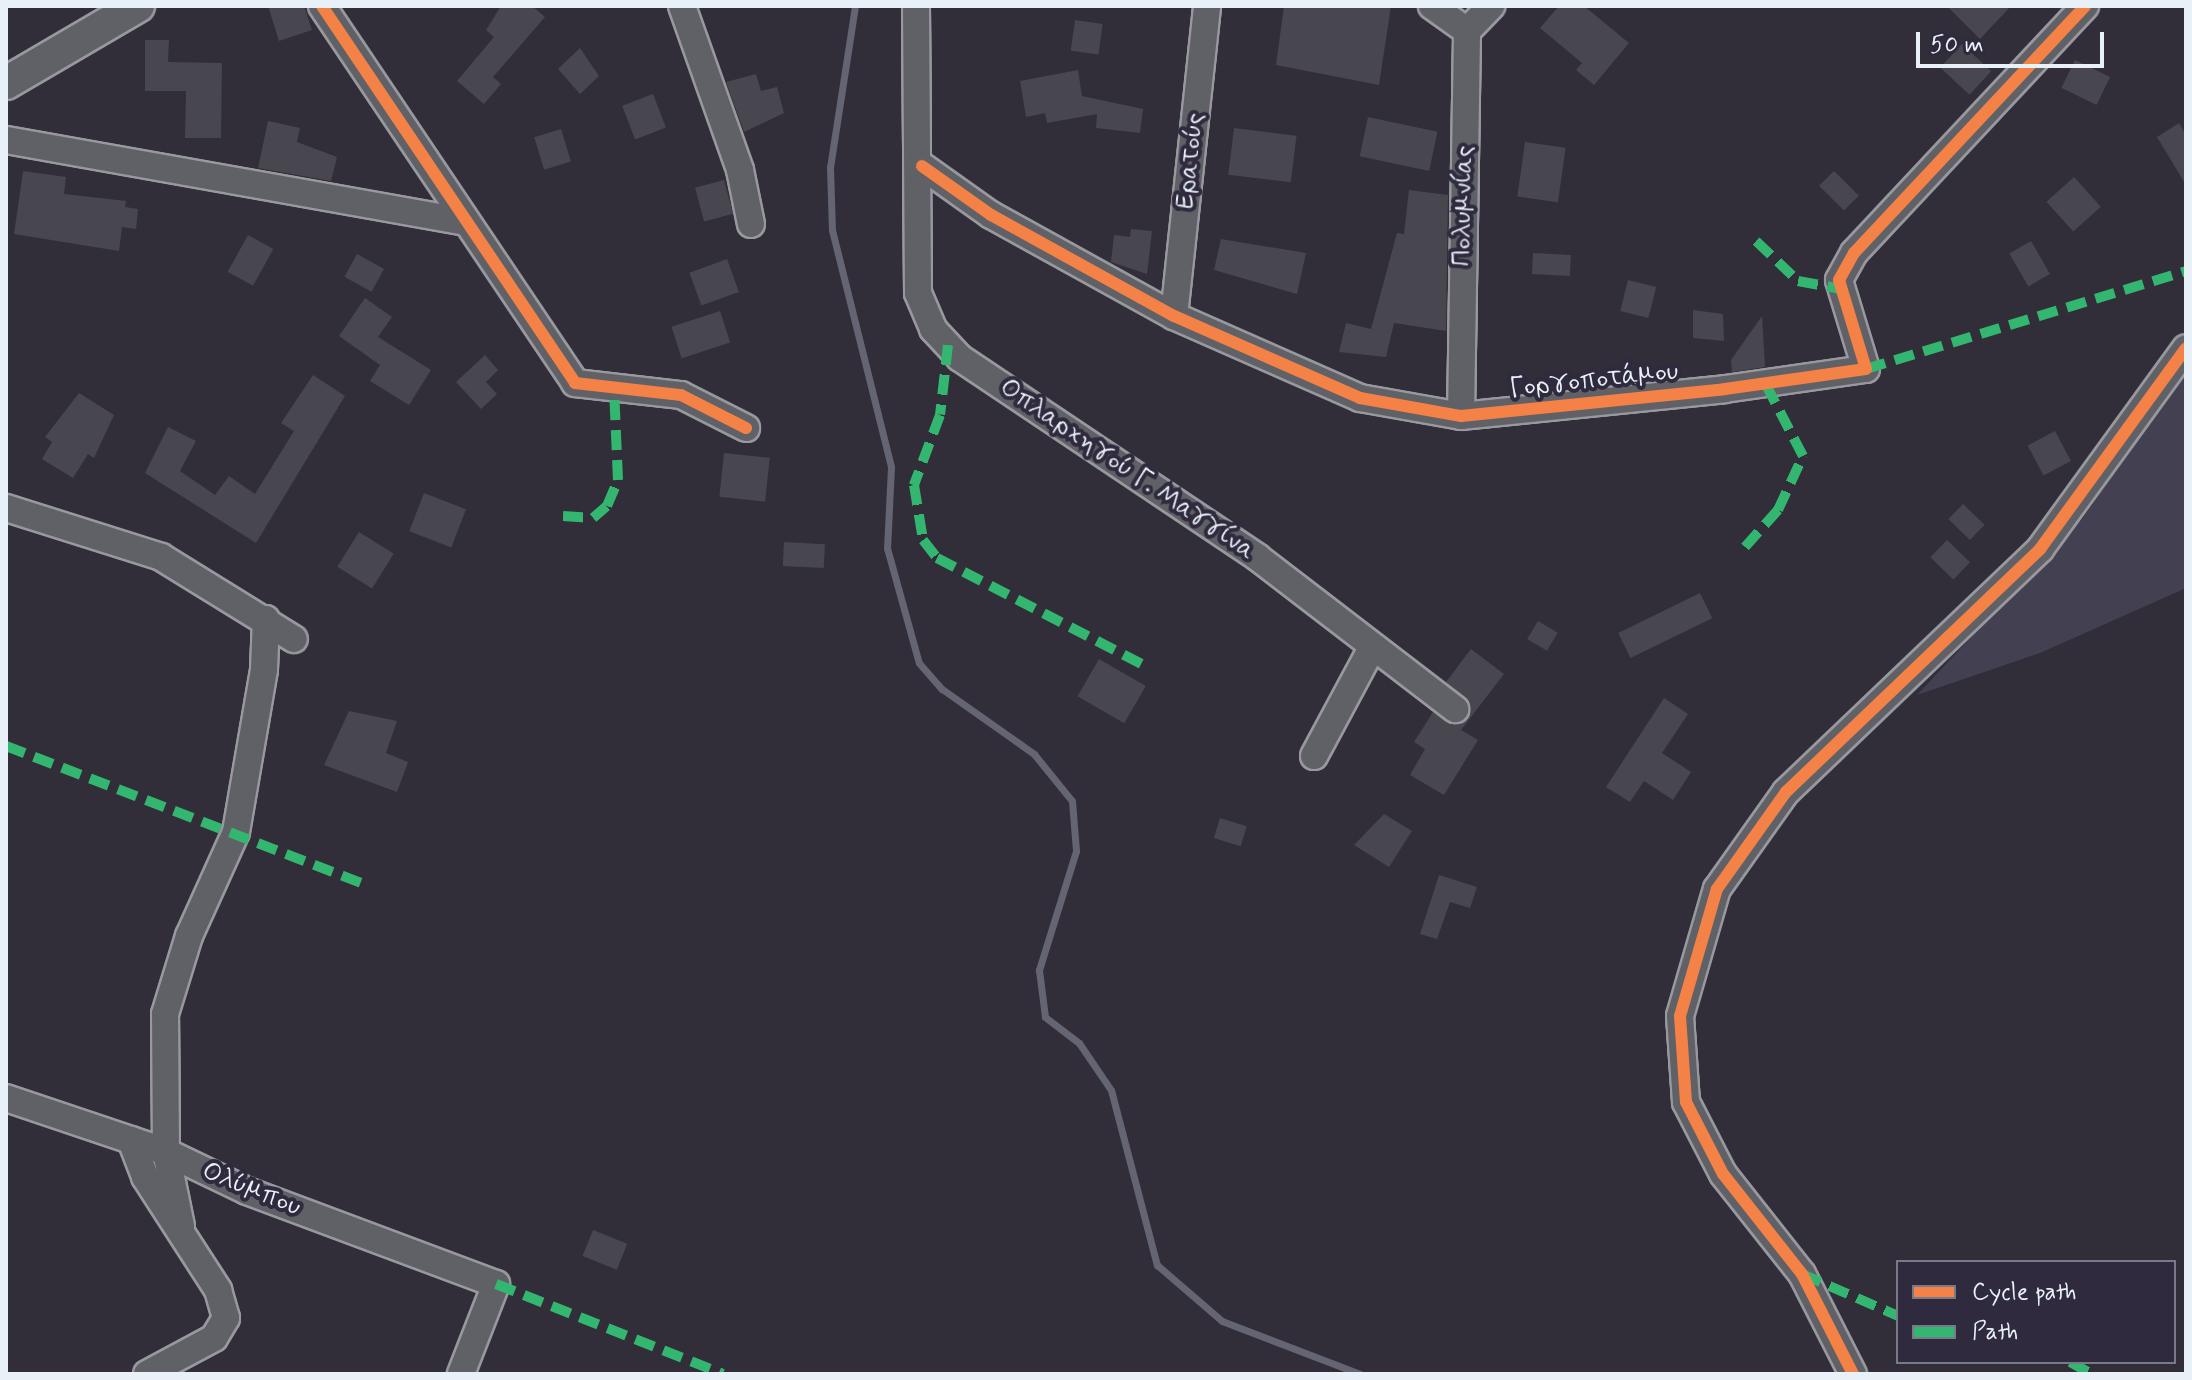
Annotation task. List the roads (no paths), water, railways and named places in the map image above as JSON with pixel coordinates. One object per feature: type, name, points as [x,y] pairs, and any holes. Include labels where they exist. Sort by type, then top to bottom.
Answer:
[{"type":"street","points":[[322,6],[463,221],[575,383],[681,395],[746,428]]},
{"type":"street","points":[[682,6],[740,170],[751,224]]},
{"type":"street","name":"Οπλαρχηγού Γ. Μαγγίνα","points":[[916,6],[922,166],[918,293],[933,329],[960,358],[1257,557],[1455,709]]},
{"type":"street","name":"Ερατούς","points":[[1174,316],[1207,6]]},
{"type":"street","points":[[1432,6],[1467,31],[1491,6]]},
{"type":"street","name":"Γοργοποτάμου","points":[[922,166],[991,215],[1174,316],[1360,398],[1461,416],[1866,369],[1839,280],[1854,253],[2085,6]]},
{"type":"street","points":[[6,83],[130,8]]},
{"type":"street","name":"Πολυμνίας","points":[[1461,416],[1467,31]]},
{"type":"street","points":[[6,140],[463,221]]},
{"type":"street","points":[[1853,1374],[1802,1274],[1723,1174],[1686,1102],[1680,1016],[1717,889],[1786,792],[2040,549],[2186,348]]},
{"type":"street","points":[[6,508],[161,557],[294,639]]},
{"type":"street","points":[[181,1226],[166,1152],[165,1014],[189,936],[236,832],[264,670],[266,619]]},
{"type":"street","points":[[1314,756],[1372,648]]},
{"type":"street","name":"Ολύμπου","points":[[6,1098],[166,1152],[247,1191],[496,1284],[461,1374]]},
{"type":"street","points":[[131,1140],[145,1177],[181,1226],[226,1318],[214,1338],[147,1374]]},
{"type":"waterway","points":[[855,6],[830,167],[832,230],[891,467],[887,548],[919,663],[942,689],[1034,754],[1072,801],[1076,851],[1039,970],[1045,1017],[1079,1043],[1111,1090],[1157,1265],[1222,1321],[1360,1374]]}]
